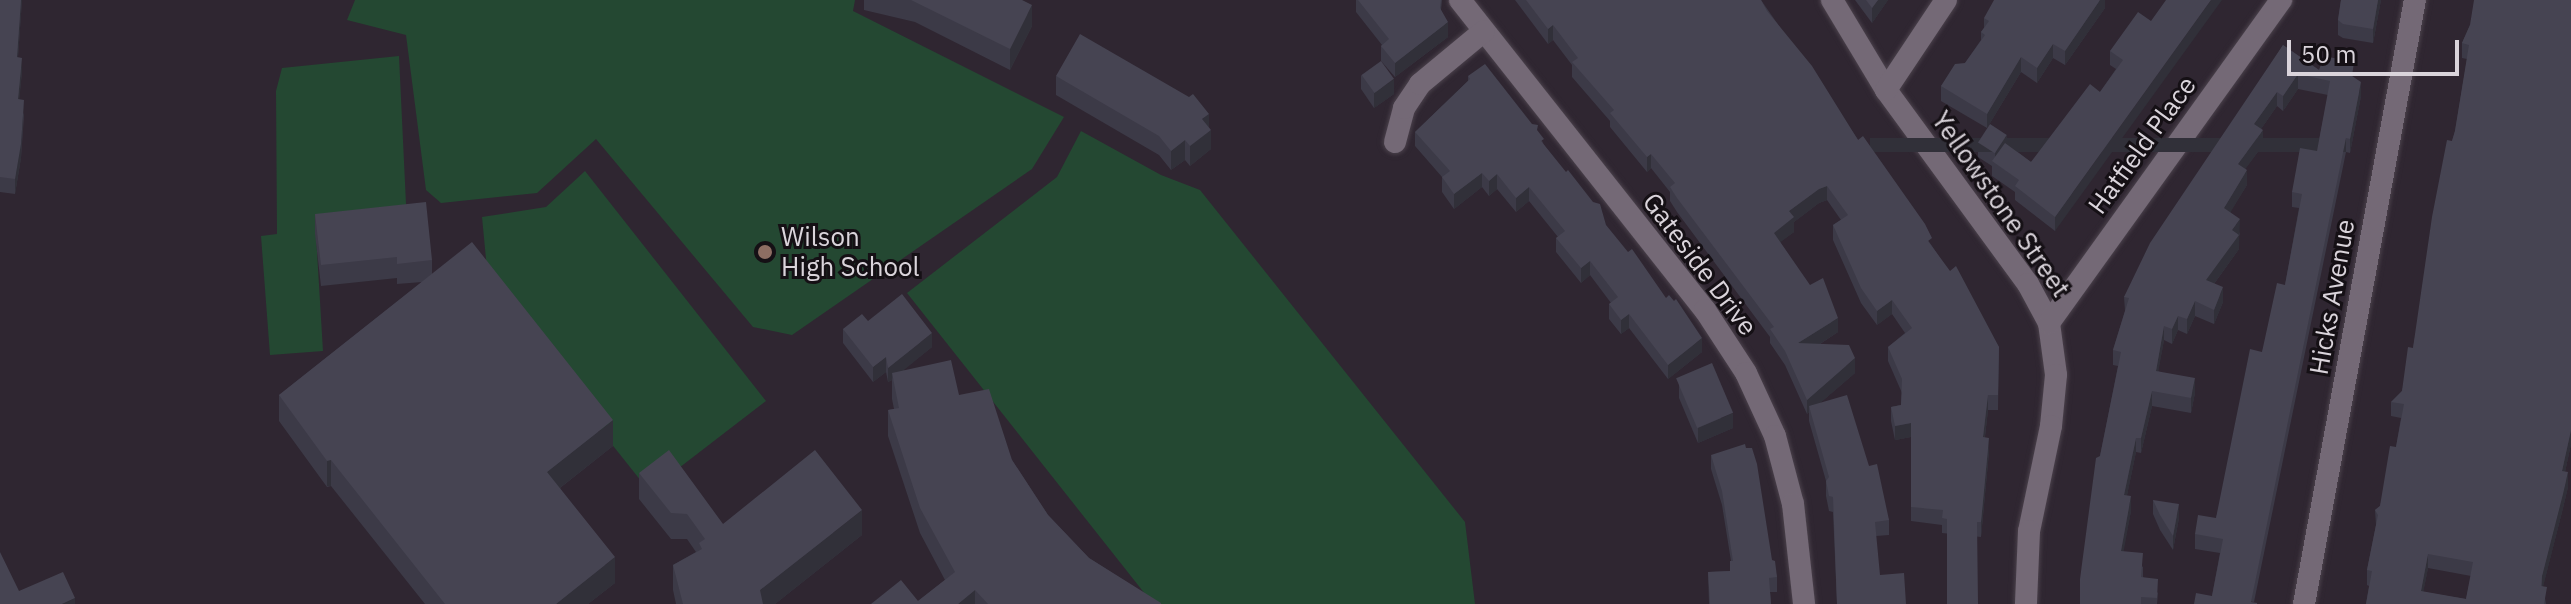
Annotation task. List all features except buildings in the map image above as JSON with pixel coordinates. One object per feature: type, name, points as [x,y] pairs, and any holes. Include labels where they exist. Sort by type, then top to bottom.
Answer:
[{"type":"street","name":"Gateside Drive","points":[[1460,0],[1705,310],[1746,373],[1775,436],[1793,504],[1804,604]]},
{"type":"street","name":"Yellowstone Street","points":[[1832,0],[1886,90],[2028,284],[2049,323],[2056,375],[2051,426],[2029,531],[2026,604]]},
{"type":"street","points":[[1886,90],[1946,0]]},
{"type":"street","name":"Hatfield Place","points":[[2049,323],[2281,0]]},
{"type":"street","name":"Hicks Avenue","points":[[2304,604],[2415,0]]},
{"type":"street","points":[[1395,142],[1404,108],[1420,84],[1484,31]]},
{"type":"green space","points":[[355,0],[855,0],[853,11],[1064,117],[1032,169],[792,335],[753,327],[596,139],[537,193],[441,203],[426,190],[406,35],[347,20]]},
{"type":"green space","points":[[399,56],[407,225],[316,235],[323,351],[270,355],[261,236],[277,234],[276,91],[282,68]]},
{"type":"green space","points":[[1081,131],[1161,175],[1200,190],[1465,522],[1475,604],[1153,604],[907,293],[1057,177]]},
{"type":"green space","points":[[585,171],[766,401],[649,491],[489,290],[482,217],[546,207]]},
{"type":"place","name":"Wilson High School","points":[[765,252]]}]
